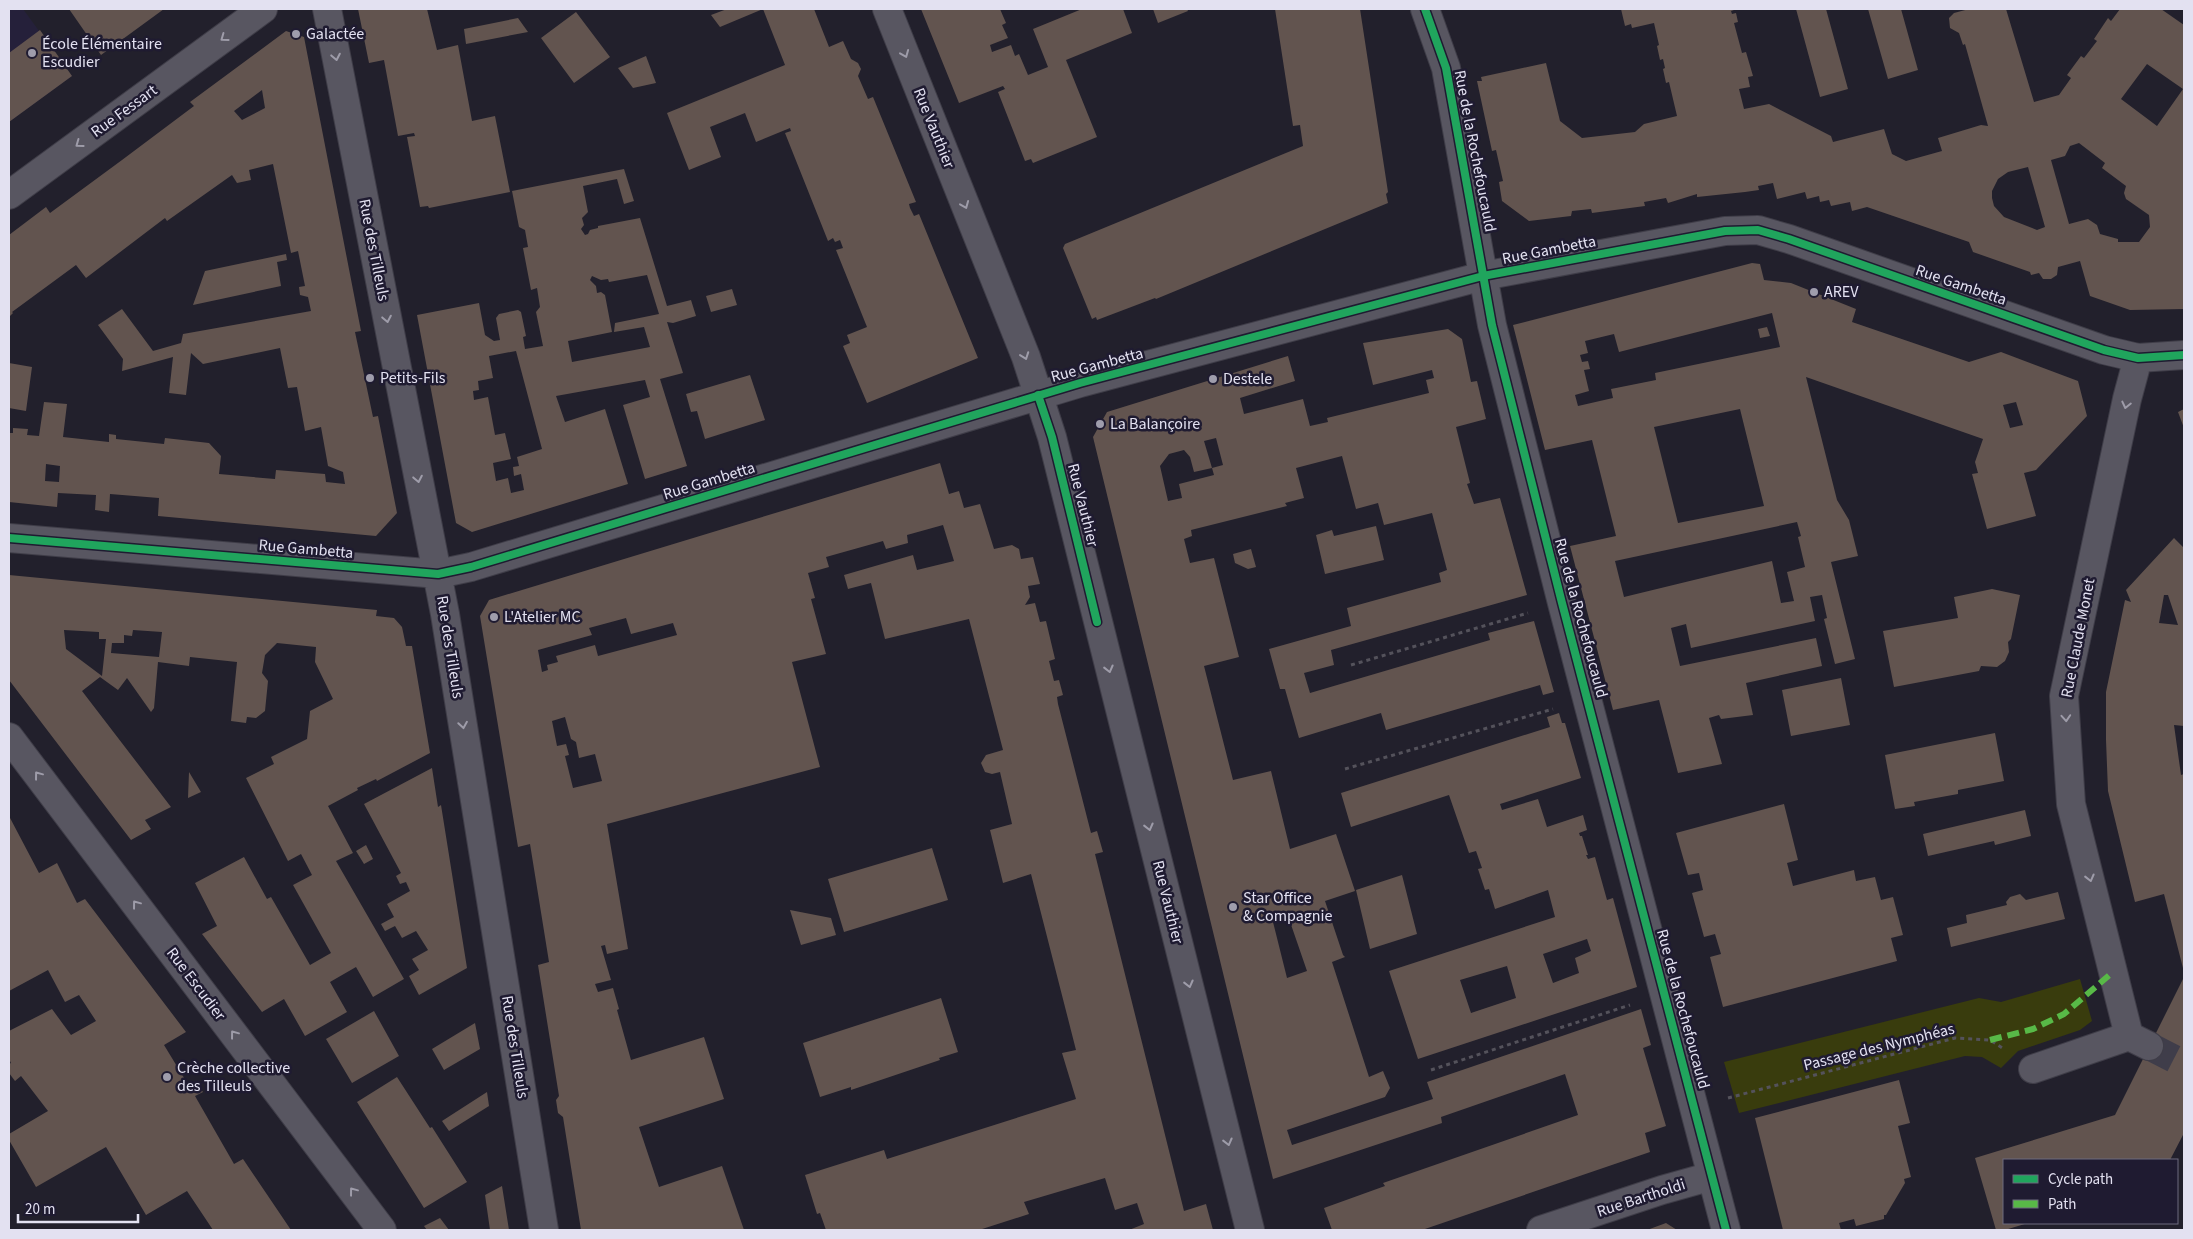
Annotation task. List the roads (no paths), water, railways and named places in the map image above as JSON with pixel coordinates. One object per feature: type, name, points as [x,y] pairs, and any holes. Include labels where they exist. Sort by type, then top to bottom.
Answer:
[{"type":"street","name":"Rue Fessart","points":[[9,196],[263,9]]},
{"type":"street","name":"Rue des Tilleuls","points":[[327,9],[438,574],[544,1230]]},
{"type":"street","name":"Rue Vauthier","points":[[887,9],[1026,357],[1052,437],[1250,1230]]},
{"type":"street","name":"Rue de la Rochefoucauld","points":[[1424,9],[1446,68],[1492,326],[1726,1230]]},
{"type":"street","name":"Rue Gambetta","points":[[9,538],[438,574],[509,556],[1038,395],[1483,276],[1725,231],[1758,230],[2104,350],[2138,358],[2184,354]]},
{"type":"street","name":"Rue Claude Monet","points":[[2033,1069],[2139,1041],[2071,804],[2064,696],[2127,399],[2138,358]]},
{"type":"street","name":"Rue Escudier","points":[[9,737],[382,1230]]},
{"type":"street","name":"Rue Bartholdi","points":[[1541,1230],[1662,1190],[1712,1176]]},
{"type":"tunnel","points":[[2149,1046],[2184,1064]]},
{"type":"place","name":"Galactée","points":[[296,34]]},
{"type":"place","name":"École Élémentaire Escudier","points":[[32,53]]},
{"type":"place","name":"AREV","points":[[1814,292]]},
{"type":"place","name":"Petits-Fils","points":[[370,378]]},
{"type":"place","name":"Destele","points":[[1213,379]]},
{"type":"place","name":"La Balançoire","points":[[1100,424]]},
{"type":"place","name":"L'Atelier MC","points":[[494,617]]},
{"type":"place","name":"Star Office & Compagnie","points":[[1233,907]]},
{"type":"place","name":"Crèche collective des Tilleuls","points":[[167,1077]]}]
